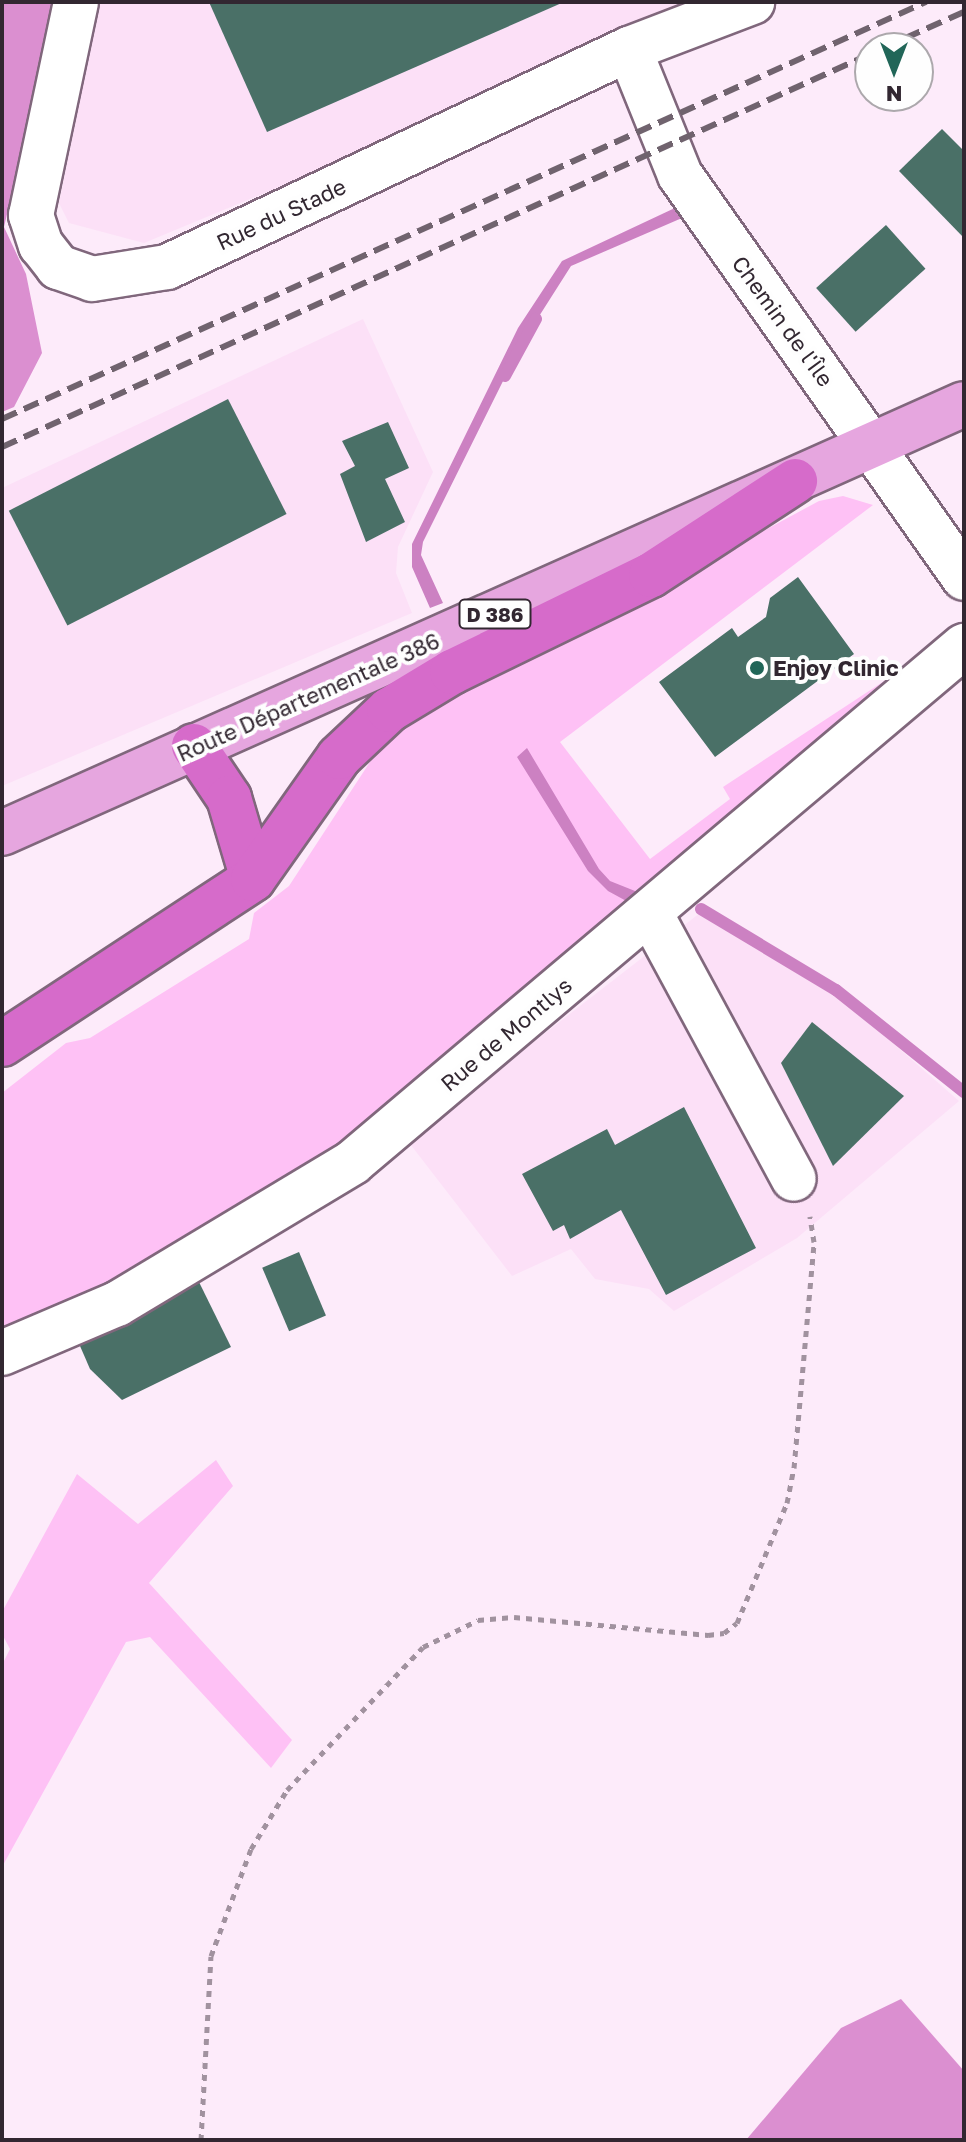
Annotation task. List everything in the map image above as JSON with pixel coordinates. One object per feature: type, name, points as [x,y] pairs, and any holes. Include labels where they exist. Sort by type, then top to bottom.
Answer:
[{"type":"highway","points":[[2,1044],[253,879],[339,757],[389,710],[452,672],[651,575],[795,481]]},
{"type":"highway","points":[[194,746],[229,798],[253,879]]},
{"type":"main road","name":"Route Départementale 386","points":[[2,833],[964,404]]},
{"type":"street","name":"Rue du Stade","points":[[76,2],[31,215],[41,245],[58,267],[92,279],[167,267],[629,49],[752,2]]},
{"type":"street","name":"Chemin de l'Île","points":[[629,49],[680,175],[964,578]]},
{"type":"street","name":"Rue de Montlys","points":[[2,1353],[117,1304],[353,1162],[964,646]]},
{"type":"street","points":[[650,913],[794,1179]]},
{"type":"path","points":[[201,2140],[211,1956],[251,1849],[287,1790],[423,1647],[478,1620],[514,1617],[708,1635],[724,1633],[737,1623],[787,1503],[794,1468],[814,1242],[812,1221],[794,1179]]},
{"type":"shaded area","points":[[2,2],[57,2],[4,227],[26,274],[42,353],[14,407],[2,412]]},
{"type":"shaded area","points":[[100,2],[686,2],[296,180],[144,243],[69,223],[59,203]]},
{"type":"shaded area","points":[[677,207],[682,218],[571,266],[522,343],[423,542],[421,555],[443,603],[430,608],[412,567],[412,544],[518,328],[562,261]]},
{"type":"shaded area","points":[[363,319],[433,472],[398,547],[396,573],[412,613],[2,786],[2,488]]},
{"type":"shaded area","points":[[843,496],[873,505],[560,742],[650,859],[730,799],[723,787],[907,666],[341,1151],[167,1255],[2,1332],[2,1093],[66,1043],[90,1038],[249,939],[254,913],[289,886],[383,742],[445,702],[819,501]]},
{"type":"shaded area","points":[[527,748],[599,869],[610,881],[655,899],[641,909],[608,891],[588,871],[517,757]]},
{"type":"shaded area","points":[[700,913],[847,1003],[959,1101],[797,1238],[674,1311],[649,1289],[595,1279],[571,1249],[512,1276],[407,1140]]},
{"type":"shaded area","points":[[216,1460],[233,1486],[149,1583],[292,1740],[271,1768],[150,1637],[126,1642],[2,1867],[2,1665],[10,1649],[2,1634],[2,1612],[77,1474],[138,1524]]},
{"type":"shaded area","points":[[901,1999],[964,2071],[964,2140],[746,2140],[841,2028]]},
{"type":"building","points":[[209,2],[564,2],[267,132]]},
{"type":"building","points":[[942,129],[964,151],[964,238],[899,171]]},
{"type":"building","points":[[886,225],[925,269],[856,332],[816,288]]},
{"type":"building","points":[[228,399],[287,514],[67,626],[9,511]]},
{"type":"building","points":[[388,422],[409,468],[385,479],[405,522],[366,542],[340,474],[355,466],[342,441]]},
{"type":"building","name":"Enjoy Clinic","points":[[798,577],[854,654],[715,757],[659,682],[732,628],[738,637],[766,617],[770,598]]},
{"type":"building","points":[[812,1022],[904,1096],[833,1166],[781,1063]]},
{"type":"building","points":[[684,1107],[756,1248],[666,1295],[621,1210],[570,1239],[564,1225],[553,1231],[522,1174],[607,1129],[615,1145]]},
{"type":"building","points":[[299,1252],[326,1316],[289,1331],[262,1268]]},
{"type":"building","points":[[198,1280],[231,1347],[122,1400],[90,1369],[77,1339]]},
{"type":"waterway","points":[[505,376],[536,319]]},
{"type":"waterway","points":[[701,909],[836,990],[964,1092]]},
{"type":"railway","points":[[2,419],[926,2]]},
{"type":"railway","points":[[919,32],[964,12]]},
{"type":"railway","points":[[2,447],[854,61]]},
{"type":"place","name":"Enjoy Clinic","points":[[757,668]]}]
